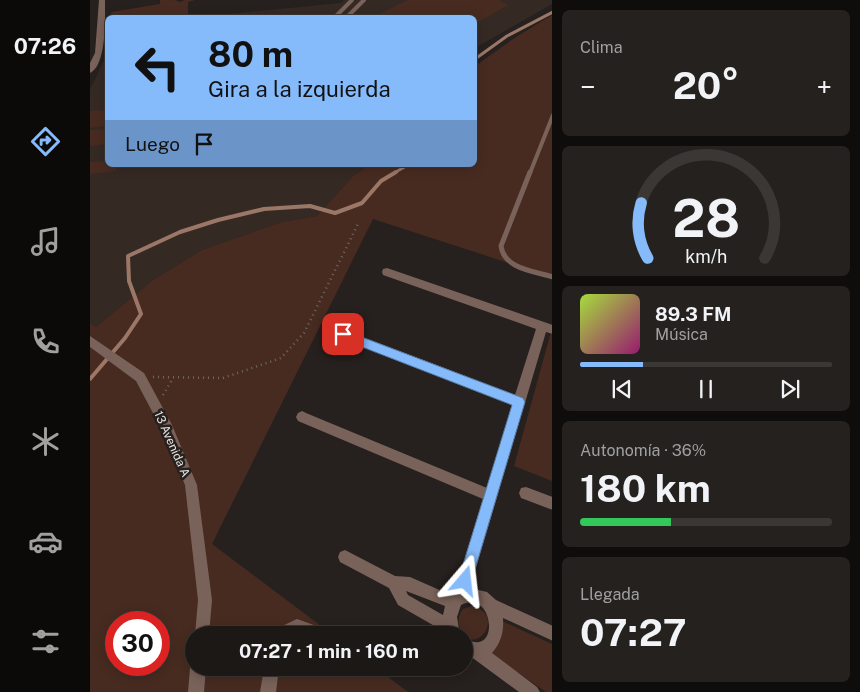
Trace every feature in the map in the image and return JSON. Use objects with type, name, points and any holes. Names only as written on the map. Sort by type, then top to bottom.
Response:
[{"type":"street","points":[[90,71],[99,53],[102,0]]},
{"type":"street","points":[[387,272],[547,328],[518,402],[491,496],[457,600],[449,618],[451,626]]},
{"type":"street","points":[[343,334],[518,402]]},
{"type":"street","name":"13 Avenida A","points":[[90,340],[140,377],[168,429],[191,485],[205,600],[203,626]]},
{"type":"street","points":[[302,418],[491,496]]},
{"type":"street","points":[[526,493],[552,504]]},
{"type":"street","points":[[345,557],[394,583],[410,584],[457,600],[475,596],[552,634]]},
{"type":"street","points":[[394,583],[404,600],[444,626]]},
{"type":"street","points":[[473,648],[483,649],[490,645],[497,631],[495,613],[490,605]]},
{"type":"street","points":[[473,651],[532,692]]},
{"type":"street","points":[[196,692],[197,676]]},
{"type":"street","points":[[268,692],[271,676]]},
{"type":"lane","points":[[337,15],[352,0]]},
{"type":"lane","points":[[349,15],[364,0]]},
{"type":"lane","points":[[552,114],[501,246],[502,254],[509,263],[552,278]]},
{"type":"path","points":[[140,377],[223,378],[281,358],[304,333],[358,224]]},
{"type":"shaded area","points":[[160,0],[181,2],[184,0],[195,0],[188,2],[188,15],[111,15],[111,12],[160,4]]},
{"type":"shaded area","points":[[344,0],[552,0],[552,4],[477,47],[477,15],[219,15],[341,3]]},
{"type":"shaded area","points":[[408,0],[499,0],[508,5],[477,23],[477,15],[377,15]]},
{"type":"shaded area","points":[[552,15],[552,277],[373,219],[212,544],[321,626],[185,626],[185,676],[387,676],[408,692],[90,692],[90,323],[96,327],[153,280],[202,250],[282,222],[317,216],[353,176],[366,167],[477,167],[477,65]]},
{"type":"shaded area","points":[[105,58],[105,167],[366,167],[353,176],[317,216],[282,222],[202,250],[153,280],[96,327],[90,323],[90,90]]},
{"type":"shaded area","points":[[105,110],[105,126],[90,128],[90,111]]},
{"type":"shaded area","points":[[105,129],[105,144],[90,146],[90,130]]},
{"type":"shaded area","points":[[105,161],[105,167],[116,167],[116,171],[90,174],[90,162]]},
{"type":"shaded area","points":[[552,328],[552,481],[514,466]]},
{"type":"shaded area","points":[[472,606],[482,611],[487,617],[488,625],[485,632],[479,638],[473,640],[473,626],[459,626],[459,620],[463,609]]},
{"type":"shaded area","points":[[502,621],[552,644],[552,692],[546,692],[491,654],[501,639]]},
{"type":"waterway","points":[[477,58],[507,36],[552,13]]},
{"type":"waterway","points":[[394,173],[404,167]]},
{"type":"waterway","points":[[90,379],[125,338],[141,314],[129,281],[128,256],[180,232],[218,220],[264,209],[310,206],[335,213],[362,203],[381,181],[396,172]]},
{"type":"route","points":[[343,334],[518,402],[465,581]]}]
